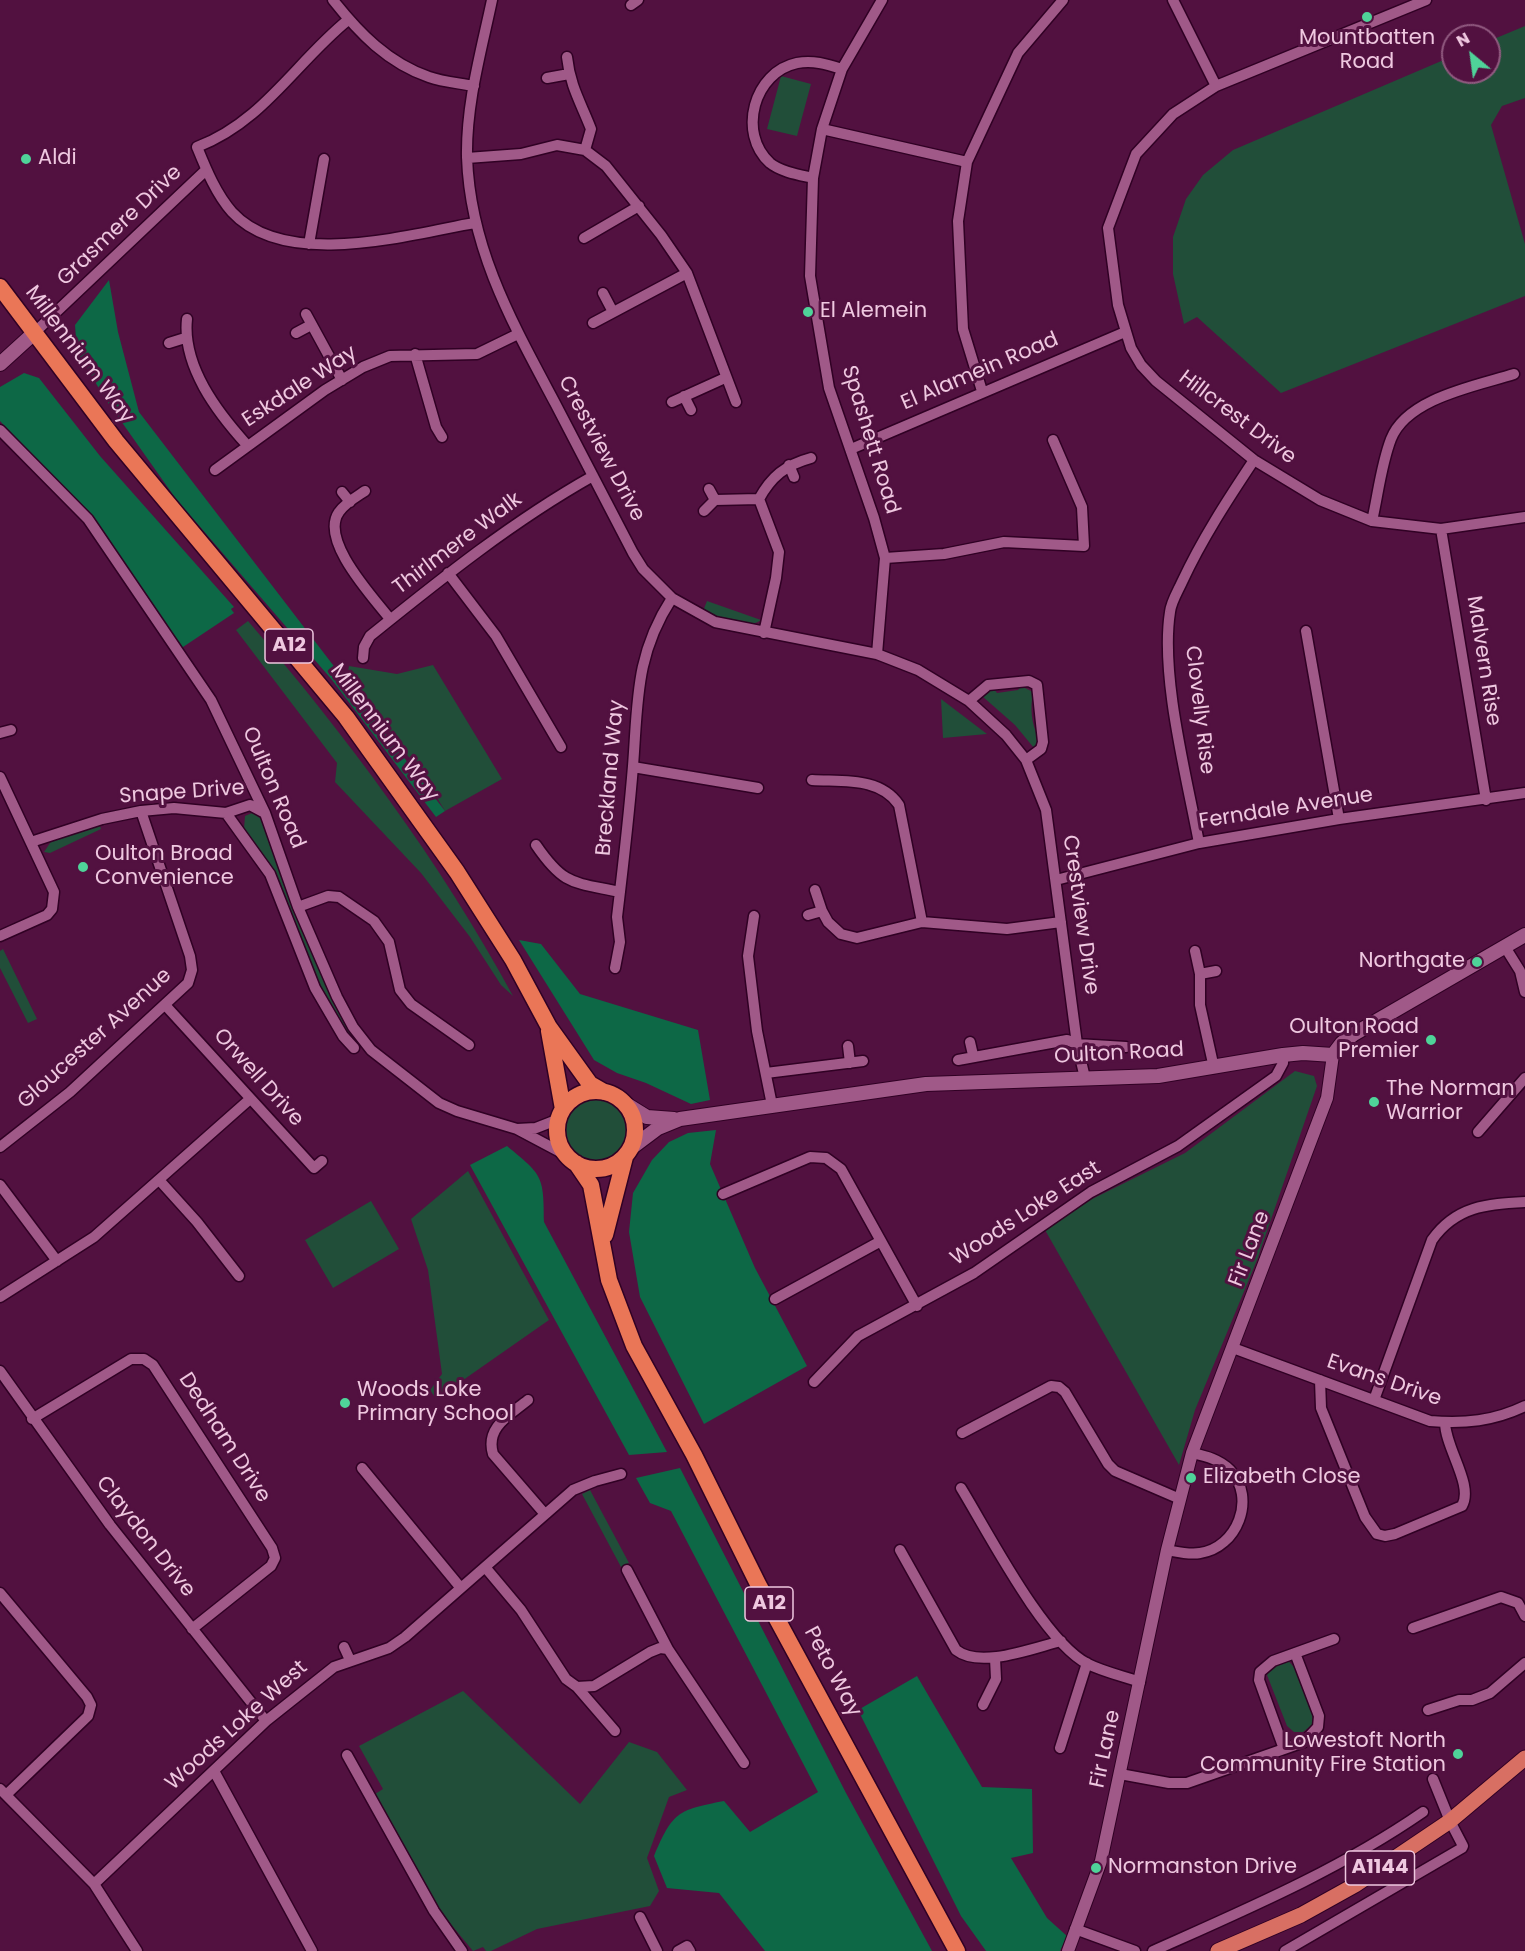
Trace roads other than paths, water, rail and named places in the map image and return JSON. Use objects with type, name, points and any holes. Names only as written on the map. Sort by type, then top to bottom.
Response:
[{"type":"highway","name":"Millennium Way","points":[[0,287],[33,334],[184,525],[304,664],[346,717],[457,872],[513,960],[549,1027],[590,1084],[604,1092]]},
{"type":"highway","name":"Millennium Way","points":[[549,1027],[561,1114]]},
{"type":"highway","points":[[586,1092],[604,1092],[626,1104],[635,1121],[634,1140],[628,1153],[607,1168],[586,1168],[571,1159],[558,1138],[561,1114],[577,1096],[586,1092]]},
{"type":"highway","name":"Peto Way","points":[[604,1248],[608,1218],[628,1153]]},
{"type":"highway","name":"Peto Way","points":[[571,1159],[591,1185],[615,1300],[634,1346],[694,1455],[758,1584],[957,1951]]},
{"type":"main road","points":[[0,364],[33,334]]},
{"type":"main road","points":[[1333,1055],[1342,1043],[1354,1035],[1525,935]]},
{"type":"main road","name":"Oulton Road","points":[[626,1104],[647,1117],[680,1119],[926,1084],[1158,1076],[1283,1055],[1304,1053],[1333,1055]]},
{"type":"main road","name":"Oulton Road","points":[[628,1153],[658,1128],[680,1119]]},
{"type":"main road","name":"A1144","points":[[1218,1951],[1333,1898],[1450,1821],[1525,1758]]},
{"type":"street","points":[[333,0],[348,20],[375,46],[410,70],[431,78],[474,86]]},
{"type":"street","name":"Crestview Drive","points":[[492,0],[468,117],[467,158],[474,223],[484,257],[518,334],[644,569],[672,598],[715,622],[877,654],[918,670],[969,702],[1006,735],[1026,760],[1046,810],[1077,1044],[1085,1078]]},
{"type":"street","name":"Spashett Road","points":[[877,654],[885,558],[851,449],[829,388],[810,276],[813,178],[822,129],[842,69],[882,0]]},
{"type":"street","points":[[982,391],[963,329],[958,221],[967,162],[1018,53],[1063,0]]},
{"type":"street","points":[[1173,0],[1215,86]]},
{"type":"street","name":"Hillcrest Drive","points":[[1423,1],[1215,86],[1173,114],[1136,154],[1108,228],[1118,305],[1125,332],[1141,365],[1156,381],[1254,460],[1320,500],[1372,521],[1441,529],[1525,517]]},
{"type":"street","points":[[348,20],[325,38],[283,87],[256,112],[221,138],[197,147],[206,170],[232,213],[253,227],[272,235],[309,244],[338,246],[380,241],[474,223]]},
{"type":"street","points":[[567,57],[576,99],[591,129],[585,150]]},
{"type":"street","points":[[813,178],[788,172],[770,163],[756,144],[752,120],[756,96],[773,76],[795,63],[813,61],[842,69]]},
{"type":"street","points":[[548,78],[569,74]]},
{"type":"street","points":[[822,129],[967,162]]},
{"type":"street","points":[[467,158],[521,154],[557,145],[585,150],[606,166],[687,273],[736,402]]},
{"type":"street","points":[[309,244],[324,159]]},
{"type":"street","name":"Grasmere Drive","points":[[33,334],[206,170]]},
{"type":"street","points":[[584,238],[639,207]]},
{"type":"street","points":[[593,323],[687,273]]},
{"type":"street","points":[[603,293],[613,312]]},
{"type":"street","points":[[306,314],[342,380]]},
{"type":"street","points":[[188,319],[185,338],[195,368],[209,396],[228,425],[247,445]]},
{"type":"street","points":[[296,333],[311,325]]},
{"type":"street","name":"El Alamein Road","points":[[851,449],[982,391],[1125,332]]},
{"type":"street","name":"Eskdale Way","points":[[214,470],[363,367],[390,356],[477,354],[518,334]]},
{"type":"street","points":[[169,343],[185,338]]},
{"type":"street","points":[[415,354],[439,417],[442,437]]},
{"type":"street","points":[[1372,521],[1391,438],[1406,417],[1425,404],[1514,374]]},
{"type":"street","points":[[672,402],[725,378]]},
{"type":"street","points":[[684,396],[691,410]]},
{"type":"street","name":"Oulton Road","points":[[0,430],[88,519],[211,700],[265,813],[298,907],[337,997],[353,1027],[371,1050],[440,1103],[457,1111],[517,1130],[571,1159]]},
{"type":"street","points":[[885,558],[944,555],[1004,542],[1084,546],[1082,507],[1053,440]]},
{"type":"street","points":[[764,633],[776,578],[778,552],[759,499],[769,481],[789,465],[810,458]]},
{"type":"street","name":"Clovelly Rise","points":[[1199,843],[1174,708],[1169,660],[1170,610],[1190,566],[1222,507],[1254,460]]},
{"type":"street","points":[[789,465],[794,477]]},
{"type":"street","name":"Thirlmere Walk","points":[[363,658],[364,647],[370,636],[448,573],[532,511],[593,476]]},
{"type":"street","points":[[709,489],[715,500]]},
{"type":"street","points":[[365,491],[338,513],[334,529],[340,551],[390,619]]},
{"type":"street","points":[[342,492],[350,502]]},
{"type":"street","points":[[704,511],[715,500],[759,499]]},
{"type":"street","name":"Malvern Rise","points":[[1441,529],[1486,800]]},
{"type":"street","points":[[448,573],[496,636],[561,747]]},
{"type":"street","name":"Breckland Way","points":[[615,968],[620,942],[617,917],[633,766],[636,705],[646,645],[672,598]]},
{"type":"street","points":[[1306,631],[1338,819]]},
{"type":"street","points":[[969,702],[988,685],[1029,681],[1037,685],[1043,742],[1041,749],[1026,760]]},
{"type":"street","points":[[633,766],[758,788]]},
{"type":"street","points":[[0,777],[54,892],[52,909],[47,915],[0,936]]},
{"type":"street","points":[[812,780],[875,785],[890,792],[899,805],[922,922]]},
{"type":"street","name":"Ferndale Avenue","points":[[1056,880],[1199,843],[1338,819],[1525,793]]},
{"type":"street","name":"Snape Drive","points":[[31,842],[91,822],[141,811],[174,808],[226,813],[250,805],[265,813]]},
{"type":"street","name":"Gloucester Avenue","points":[[0,1147],[56,1103],[166,1006],[188,983],[192,970],[190,956],[141,811]]},
{"type":"street","points":[[226,813],[270,874],[315,988],[343,1036],[354,1048]]},
{"type":"street","points":[[536,845],[554,871],[571,882],[620,892]]},
{"type":"street","points":[[815,890],[822,911],[840,934],[857,938],[922,922],[1007,929],[1061,922]]},
{"type":"street","points":[[298,907],[328,896],[343,898],[374,921],[389,942],[400,990],[411,1004],[469,1045]]},
{"type":"street","points":[[808,915],[822,911]]},
{"type":"street","points":[[754,916],[748,956],[772,1105]]},
{"type":"street","points":[[1505,947],[1520,971],[1525,992]]},
{"type":"street","points":[[1195,951],[1200,974],[1200,1005],[1214,1068]]},
{"type":"street","points":[[1200,974],[1216,971]]},
{"type":"street","name":"Orwell Drive","points":[[166,1006],[314,1168],[322,1161]]},
{"type":"street","points":[[958,1060],[973,1055],[1024,1049],[1067,1040],[1077,1044],[1126,1047]]},
{"type":"street","points":[[969,1041],[973,1055]]},
{"type":"street","points":[[848,1046],[850,1063]]},
{"type":"street","name":"Woods Loke East","points":[[813,1382],[858,1336],[974,1273],[1090,1192],[1178,1146],[1276,1076],[1283,1063],[1283,1055]]},
{"type":"street","name":"Fir Lane","points":[[1068,1951],[1101,1861],[1167,1550],[1192,1453],[1327,1098],[1333,1055]]},
{"type":"street","points":[[766,1073],[863,1061]]},
{"type":"street","points":[[1478,1132],[1525,1078]]},
{"type":"street","points":[[0,1297],[94,1237],[250,1099]]},
{"type":"street","name":"Oulton Road","points":[[517,1130],[536,1128],[561,1114]]},
{"type":"street","points":[[723,1194],[810,1157],[826,1158],[841,1168],[917,1306]]},
{"type":"street","points":[[160,1181],[197,1222],[239,1276]]},
{"type":"street","points":[[0,1185],[57,1261]]},
{"type":"street","points":[[1374,1400],[1432,1240],[1438,1232],[1445,1223],[1467,1210],[1488,1204],[1525,1202]]},
{"type":"street","points":[[775,1299],[881,1241]]},
{"type":"street","name":"Evans Drive","points":[[1233,1348],[1430,1421],[1485,1420],[1525,1406]]},
{"type":"street","name":"Dedham Drive","points":[[32,1419],[131,1359],[144,1359],[153,1365],[272,1548],[275,1557],[271,1566],[192,1629]]},
{"type":"street","name":"Claydon Drive","points":[[0,1371],[110,1526],[267,1721]]},
{"type":"street","points":[[1320,1380],[1321,1408],[1365,1517],[1377,1534],[1385,1536],[1395,1534],[1462,1506],[1466,1498],[1465,1489],[1446,1437],[1445,1422]]},
{"type":"street","points":[[962,1433],[1051,1386],[1059,1386],[1065,1392],[1108,1464],[1115,1471],[1180,1499]]},
{"type":"street","points":[[528,1400],[496,1426],[491,1435],[490,1445],[493,1454],[544,1513]]},
{"type":"street","points":[[1167,1550],[1190,1554],[1214,1549],[1227,1539],[1240,1519],[1242,1495],[1233,1473],[1217,1461],[1192,1453]]},
{"type":"street","points":[[362,1468],[460,1587]]},
{"type":"street","name":"Woods Loke West","points":[[94,1884],[267,1721],[334,1667],[389,1648],[405,1637],[573,1490],[595,1480],[621,1474]]},
{"type":"street","points":[[961,1488],[1039,1616],[1060,1641],[1087,1663],[1140,1683]]},
{"type":"street","points":[[900,1550],[956,1650],[968,1656],[996,1658],[1060,1641]]},
{"type":"street","points":[[485,1567],[521,1610],[566,1679],[577,1687],[615,1731]]},
{"type":"street","points":[[627,1570],[668,1649],[744,1763]]},
{"type":"street","points":[[0,1593],[87,1696],[91,1706],[88,1716],[3,1792],[94,1884],[137,1951]]},
{"type":"street","points":[[1413,1628],[1501,1597],[1518,1603],[1525,1616]]},
{"type":"street","points":[[1284,1749],[1259,1680],[1265,1665],[1334,1639]]},
{"type":"street","points":[[344,1647],[350,1660]]},
{"type":"street","points":[[577,1687],[594,1686],[650,1652],[660,1648],[668,1649]]},
{"type":"street","points":[[1120,1774],[1169,1783],[1187,1783],[1304,1742],[1318,1727],[1319,1716],[1295,1653]]},
{"type":"street","points":[[982,1705],[996,1679],[996,1658]]},
{"type":"street","points":[[1060,1748],[1087,1663]]},
{"type":"street","points":[[1428,1710],[1460,1700],[1472,1700],[1490,1693],[1525,1663]]},
{"type":"street","points":[[347,1755],[434,1911],[462,1951]]},
{"type":"street","points":[[214,1771],[312,1951]]},
{"type":"street","points":[[1285,1951],[1462,1848],[1433,1779]]},
{"type":"street","points":[[1153,1951],[1318,1876],[1385,1838],[1423,1812]]},
{"type":"street","points":[[1385,1838],[1398,1856]]},
{"type":"street","points":[[640,1917],[657,1951]]},
{"type":"street","points":[[1075,1929],[1135,1951]]},
{"type":"street","points":[[678,1951],[687,1946],[690,1951]]},
{"type":"place","name":"Mountbatten Road","points":[[1367,17]]},
{"type":"place","name":"Aldi","points":[[26,159]]},
{"type":"place","name":"El Alemein","points":[[808,312]]},
{"type":"place","name":"Oulton Broad Convenience","points":[[83,867]]},
{"type":"place","name":"Northgate","points":[[1477,962]]},
{"type":"place","name":"Oulton Road Premier","points":[[1431,1040]]},
{"type":"place","name":"The Norman Warrior","points":[[1374,1102]]},
{"type":"place","name":"Woods Loke Primary School","points":[[345,1403]]},
{"type":"place","name":"Elizabeth Close","points":[[1191,1478]]},
{"type":"place","name":"Lowestoft North Community Fire Station","points":[[1458,1754]]},
{"type":"place","name":"Normanston Drive","points":[[1096,1868]]}]
